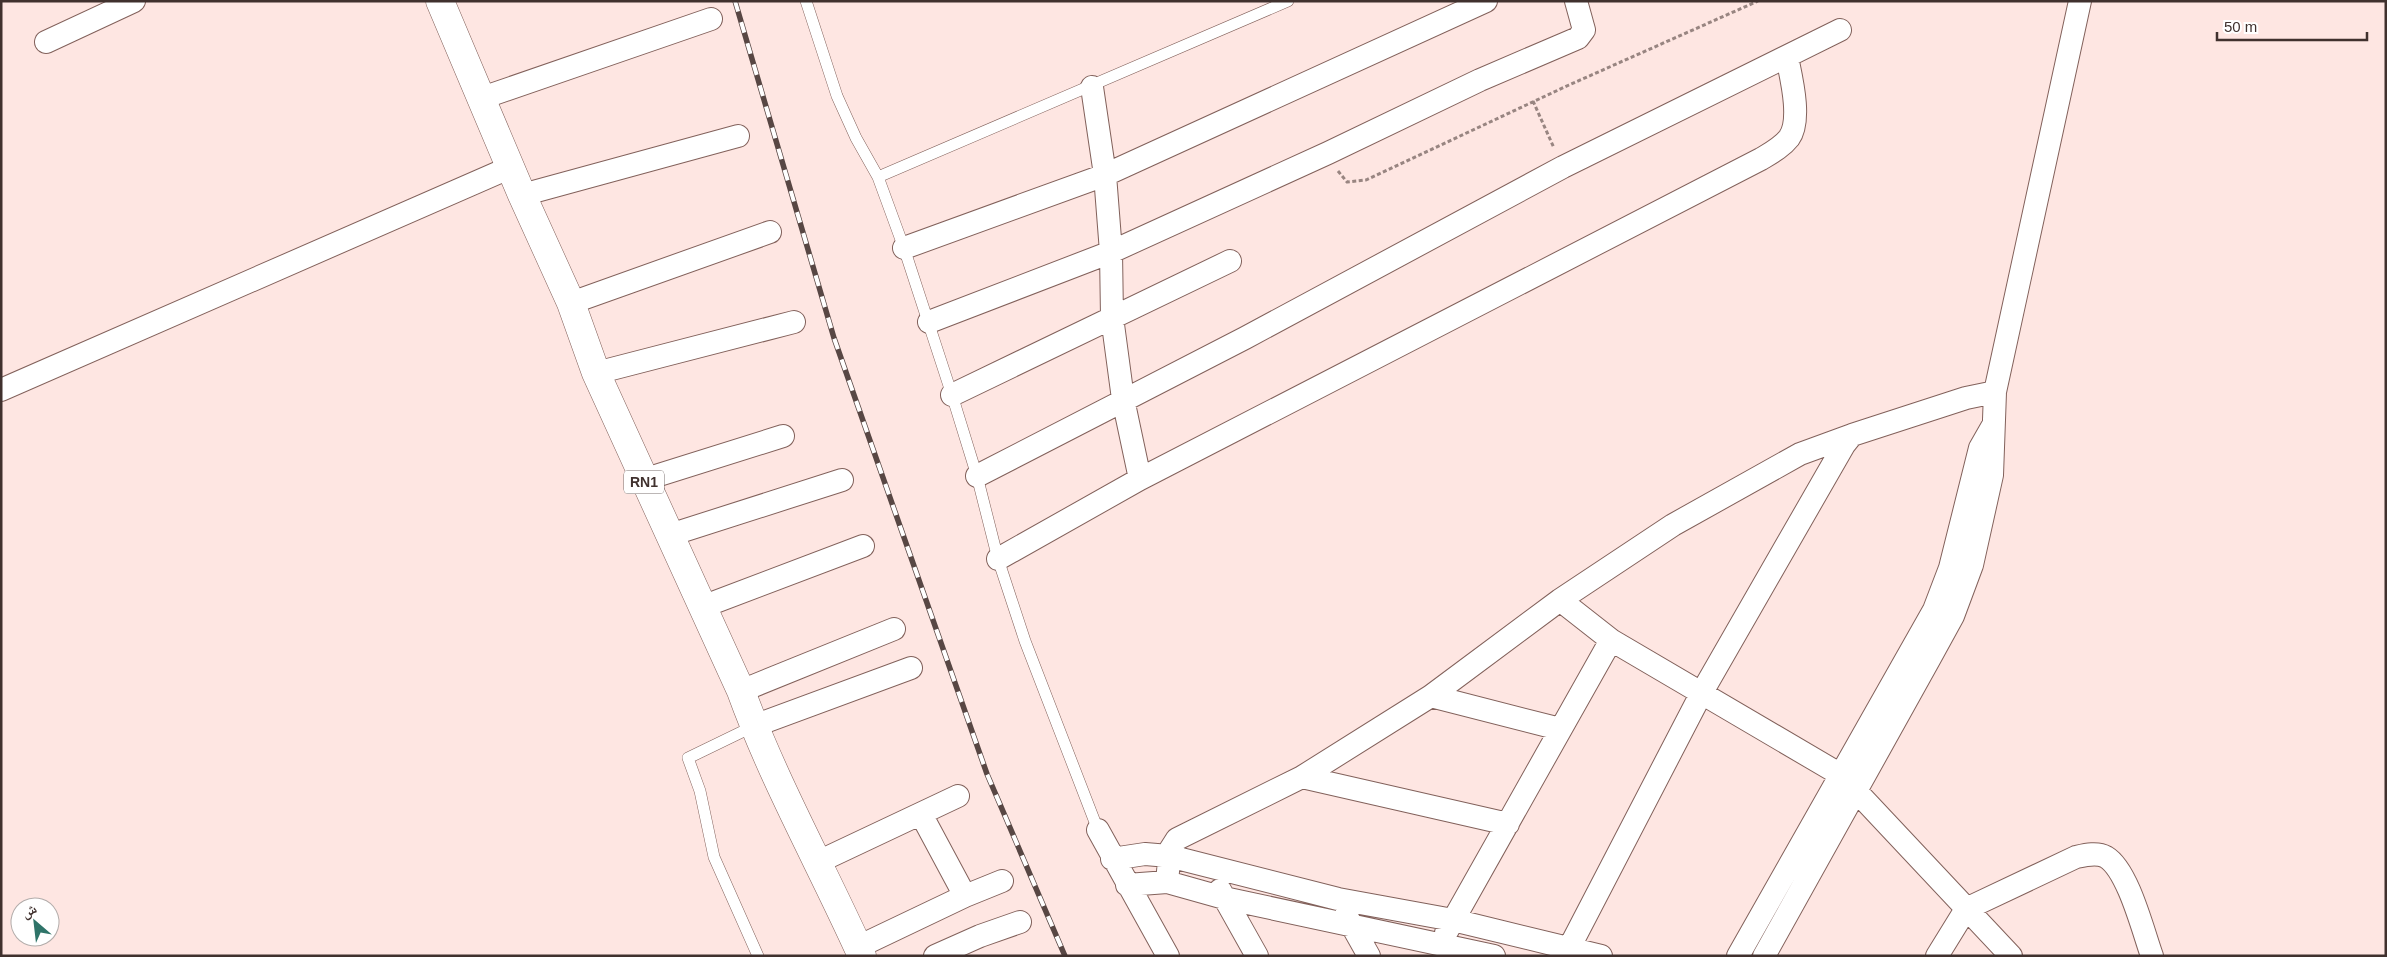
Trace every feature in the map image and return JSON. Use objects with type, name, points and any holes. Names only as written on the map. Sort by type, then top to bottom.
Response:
[{"type":"main road","name":"RN1","points":[[440,1],[522,194],[571,303],[596,373],[643,480],[741,691],[754,726],[816,862],[860,951]]},
{"type":"street","points":[[46,42],[134,1]]},
{"type":"street","points":[[904,248],[1105,175],[1486,1]]},
{"type":"street","points":[[1764,956],[1949,625],[1965,590],[1992,475],[1995,392],[2080,1]]},
{"type":"street","points":[[929,322],[1111,252],[1328,153],[1480,80],[1578,38],[1584,30],[1580,3]]},
{"type":"street","points":[[482,98],[711,19]]},
{"type":"street","points":[[977,476],[1122,399],[1245,338],[1563,167],[1840,30]]},
{"type":"street","points":[[998,559],[1140,479],[1752,164],[1778,148],[1791,136],[1794,124],[1795,101],[1787,56]]},
{"type":"street","points":[[1092,87],[1105,175],[1111,252],[1112,317],[1122,399],[1140,479]]},
{"type":"street","points":[[522,194],[738,136]]},
{"type":"street","points":[[1,390],[511,167]]},
{"type":"street","points":[[571,303],[770,232]]},
{"type":"street","points":[[952,395],[1230,261]]},
{"type":"street","points":[[596,373],[794,322]]},
{"type":"street","points":[[1167,882],[1169,856],[1177,839],[1302,776],[1431,696],[1560,600],[1682,520],[1800,454],[1966,398],[1995,392]]},
{"type":"street","points":[[1738,956],[1934,610],[1950,568],[1980,448],[1994,421]]},
{"type":"street","points":[[1566,952],[1701,694],[1821,481],[1852,435]]},
{"type":"street","points":[[643,480],[783,436]]},
{"type":"street","points":[[670,535],[842,480]]},
{"type":"street","points":[[702,607],[863,546]]},
{"type":"street","points":[[1560,600],[1611,640],[1841,775],[2011,956]]},
{"type":"street","points":[[741,691],[894,629]]},
{"type":"street","points":[[1441,943],[1611,640]]},
{"type":"street","points":[[754,726],[911,668]]},
{"type":"street","points":[[1431,696],[1560,729]]},
{"type":"street","points":[[1302,776],[1508,824]]},
{"type":"street","points":[[816,862],[958,796]]},
{"type":"street","points":[[921,814],[965,896]]},
{"type":"street","points":[[1098,830],[1112,859],[1168,956]]},
{"type":"street","points":[[1112,859],[1145,854],[1169,856],[1338,899],[1453,920],[1566,952],[1600,956]]},
{"type":"street","points":[[1937,956],[1966,909],[2076,857],[2094,854],[2105,856],[2116,865],[2123,878],[2152,956]]},
{"type":"street","points":[[1208,866],[1257,956]]},
{"type":"street","points":[[860,951],[965,896],[1002,881]]},
{"type":"street","points":[[1127,885],[1167,882],[1224,898],[1441,943],[1472,954],[1494,956]]},
{"type":"street","points":[[1338,899],[1369,956]]},
{"type":"street","points":[[935,956],[980,936],[1020,922]]},
{"type":"lane","points":[[806,1],[837,96],[856,138],[878,177],[904,248],[977,476],[998,559],[1031,658],[1098,830]]},
{"type":"lane","points":[[878,177],[1092,87],[1288,1]]},
{"type":"lane","points":[[754,726],[688,758],[700,790],[714,858],[758,956]]},
{"type":"path","points":[[1328,153],[1342,178],[1347,182],[1366,180],[1533,101],[1758,1]]},
{"type":"path","points":[[1533,101],[1563,167]]},
{"type":"railway","points":[[735,1],[834,338],[987,774],[1065,956]]}]
